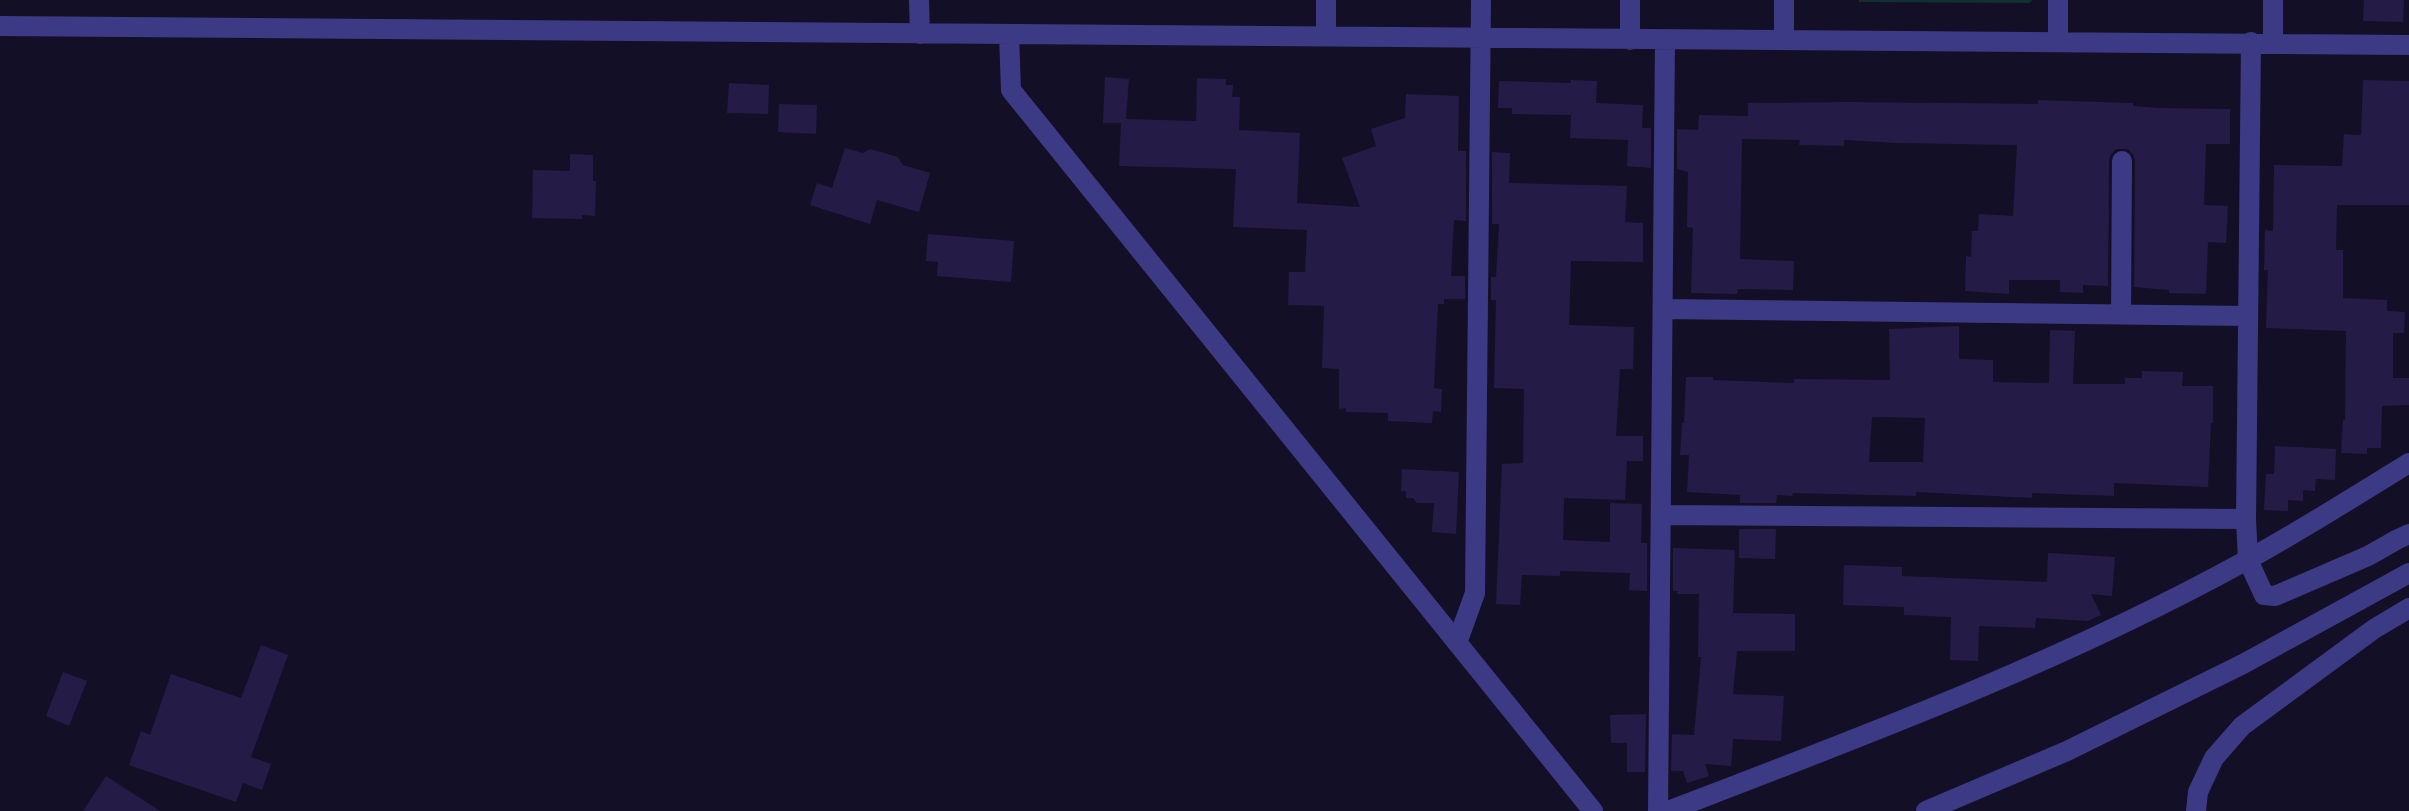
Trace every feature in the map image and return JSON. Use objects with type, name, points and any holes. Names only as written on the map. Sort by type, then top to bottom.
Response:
[{"type":"street","points":[[919,0],[920,34]]},
{"type":"street","points":[[1326,0],[1326,36]]},
{"type":"street","points":[[1457,643],[1475,593],[1481,0]]},
{"type":"street","points":[[1630,0],[1630,40]]},
{"type":"street","points":[[1784,0],[1784,40]]},
{"type":"street","points":[[2058,0],[2058,41]]},
{"type":"street","points":[[2273,0],[2273,42]]},
{"type":"street","points":[[0,26],[2409,45]]},
{"type":"street","points":[[1009,34],[1011,90],[1593,811]]},
{"type":"street","points":[[1658,811],[1665,40]]},
{"type":"street","points":[[2251,42],[2247,316],[2248,560],[2264,595],[2275,596],[2368,556],[2409,534]]},
{"type":"street","points":[[2121,314],[2122,161]]},
{"type":"street","points":[[1663,309],[2247,316]]},
{"type":"street","points":[[1668,811],[1886,728],[2093,638],[2248,560],[2409,463]]},
{"type":"street","points":[[1662,515],[2246,519]]},
{"type":"street","points":[[1926,811],[2108,731],[2243,664],[2409,573]]},
{"type":"street","points":[[2196,811],[2198,792],[2214,758],[2242,726],[2374,629],[2409,608]]},
{"type":"green space","points":[[1859,0],[2033,0],[2029,3]]},
{"type":"building","points":[[2364,0],[2404,0],[2403,22],[2363,21]]},
{"type":"building","points":[[1105,77],[1129,79],[1126,119],[1196,121],[1197,78],[1226,79],[1226,85],[1233,85],[1232,97],[1240,97],[1239,130],[1300,133],[1297,203],[1360,207],[1342,158],[1376,146],[1371,129],[1405,118],[1406,94],[1459,96],[1458,151],[1466,151],[1466,221],[1454,220],[1451,276],[1465,276],[1465,299],[1444,299],[1444,304],[1438,304],[1434,388],[1442,389],[1441,412],[1433,411],[1432,423],[1388,421],[1388,413],[1346,412],[1346,408],[1339,409],[1339,369],[1322,368],[1324,306],[1288,305],[1289,272],[1305,272],[1307,230],[1233,227],[1236,169],[1119,166],[1121,123],[1103,123]]},
{"type":"building","points":[[1571,80],[1597,81],[1596,103],[1643,105],[1642,128],[1651,128],[1651,168],[1627,166],[1628,140],[1570,138],[1571,115],[1512,114],[1512,108],[1498,108],[1499,81],[1571,83]]},
{"type":"building","points":[[2363,80],[2409,81],[2409,205],[2337,205],[2336,250],[2343,250],[2343,298],[2387,300],[2387,311],[2405,312],[2404,333],[2393,333],[2393,378],[2409,378],[2409,405],[2382,406],[2381,448],[2367,448],[2367,454],[2341,453],[2345,420],[2346,331],[2266,328],[2268,270],[2264,270],[2265,230],[2273,231],[2274,165],[2342,166],[2344,134],[2361,135]]},
{"type":"building","points":[[729,83],[769,85],[768,114],[727,113]]},
{"type":"building","points":[[2038,100],[2230,109],[2230,144],[2206,144],[2204,205],[2228,206],[2226,243],[2208,242],[2206,294],[2169,293],[2169,290],[2134,287],[2135,161],[2128,149],[2116,149],[2109,160],[2108,286],[2083,285],[2083,293],[2060,292],[2060,280],[2009,280],[2009,294],[1965,291],[1966,256],[1971,257],[1972,231],[1978,231],[1979,214],[2013,216],[2017,145],[1844,140],[1844,146],[1799,145],[1800,140],[1742,139],[1740,259],[1794,261],[1793,290],[1738,289],[1737,294],[1691,293],[1693,228],[1687,227],[1688,172],[1677,169],[1677,129],[1698,130],[1699,115],[1748,116],[1748,103],[2038,104]]},
{"type":"building","points":[[779,104],[817,105],[816,134],[778,132]]},
{"type":"building","points":[[845,148],[863,153],[870,149],[898,157],[903,165],[930,173],[919,212],[877,200],[870,224],[810,205],[817,183],[832,188]]},
{"type":"building","points":[[1492,152],[1510,153],[1509,183],[1627,186],[1625,222],[1643,223],[1643,262],[1571,261],[1569,325],[1634,327],[1633,369],[1620,369],[1616,436],[1643,436],[1643,461],[1627,461],[1625,500],[1564,498],[1563,540],[1610,542],[1610,503],[1642,504],[1641,543],[1647,543],[1647,591],[1629,590],[1630,573],[1560,571],[1560,576],[1522,575],[1520,605],[1496,604],[1502,464],[1523,463],[1524,389],[1494,388],[1496,300],[1491,300],[1491,277],[1496,277],[1499,224],[1492,224]]},
{"type":"building","points":[[570,154],[593,155],[595,216],[582,215],[582,219],[532,218],[533,170],[570,171]]},
{"type":"building","points":[[928,234],[1014,241],[1011,282],[937,276],[938,262],[926,261]]},
{"type":"building","points":[[1959,326],[1959,359],[1993,360],[1993,382],[2049,383],[2050,330],[2075,331],[2073,384],[2125,384],[2125,378],[2142,378],[2142,371],[2183,372],[2182,386],[2213,386],[2208,487],[2114,483],[2114,496],[2032,493],[2032,498],[1916,492],[1916,496],[1793,493],[1792,496],[1777,495],[1776,503],[1740,503],[1740,495],[1687,492],[1689,455],[1680,455],[1686,377],[1794,383],[1794,379],[1890,380],[1889,329]],"holes":[[[1872,417],[1925,418],[1923,462],[1869,462]]]},
{"type":"building","points":[[2275,446],[2336,449],[2335,480],[2316,479],[2315,491],[2303,490],[2303,501],[2288,500],[2288,511],[2264,510],[2266,474],[2274,474]]},
{"type":"building","points":[[1402,469],[1459,472],[1456,534],[1432,532],[1434,503],[1417,503],[1413,498],[1406,498],[1406,491],[1401,491]]},
{"type":"building","points":[[1739,529],[1776,529],[1775,559],[1739,558]]},
{"type":"building","points":[[1673,548],[1735,550],[1733,613],[1795,614],[1795,651],[1737,651],[1733,694],[1784,696],[1781,741],[1733,739],[1731,766],[1705,764],[1709,776],[1687,783],[1683,771],[1671,771],[1672,734],[1694,735],[1701,657],[1698,657],[1699,594],[1677,594],[1678,591],[1673,591]]},
{"type":"building","points":[[2048,553],[2115,557],[2112,596],[2091,594],[2101,615],[2088,621],[2036,618],[2035,628],[1979,626],[1978,661],[1950,660],[1951,617],[1904,615],[1904,607],[1843,605],[1844,565],[1902,567],[1902,576],[2047,582]]},
{"type":"building","points":[[261,645],[288,655],[251,757],[271,764],[262,790],[243,783],[236,802],[129,765],[141,731],[150,735],[171,674],[241,698]]},
{"type":"building","points":[[63,672],[87,681],[69,726],[46,716]]},
{"type":"building","points":[[1646,714],[1645,772],[1627,772],[1627,743],[1611,743],[1610,715]]},
{"type":"building","points":[[106,776],[160,811],[83,811]]}]
